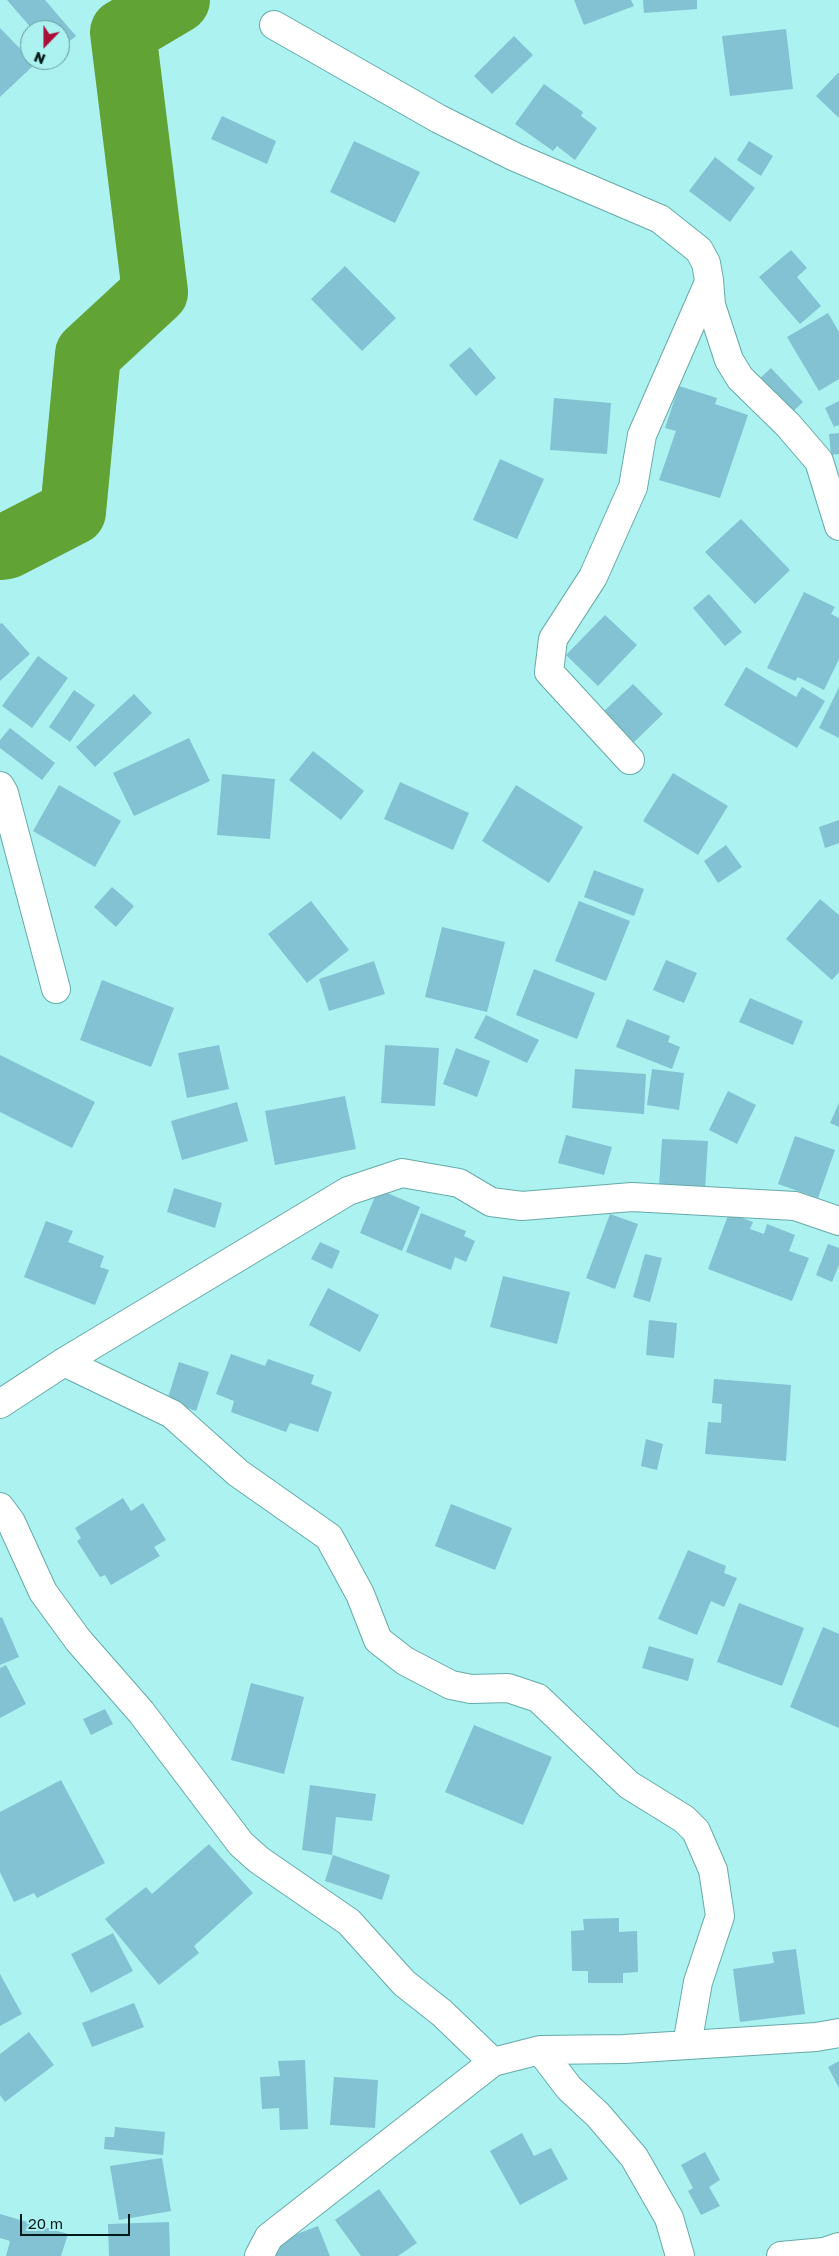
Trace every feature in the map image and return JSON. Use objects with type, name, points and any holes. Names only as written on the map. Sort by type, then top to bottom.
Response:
[{"type":"street","points":[[274,26],[439,119],[515,157],[660,220],[699,250],[706,263],[710,305],[729,360],[740,378],[788,425],[819,461],[839,526]]},
{"type":"street","points":[[630,760],[549,672],[553,639],[594,577],[632,487],[642,435],[709,280]]},
{"type":"street","points":[[0,786],[4,793],[56,989]]},
{"type":"street","points":[[0,1404],[64,1362],[348,1191],[402,1172],[459,1183],[491,1202],[522,1206],[632,1197],[796,1206],[839,1221]]},
{"type":"street","points":[[64,1362],[172,1414],[238,1473],[329,1537],[360,1594],[378,1640],[384,1645],[406,1661],[451,1686],[472,1689],[508,1688],[538,1698],[629,1785],[684,1819],[696,1831],[713,1870],[720,1916],[698,1982],[687,2045]]},
{"type":"street","points":[[0,1506],[11,1522],[43,1592],[78,1640],[141,1712],[242,1844],[259,1860],[349,1922],[404,1982],[442,2013],[493,2062]]},
{"type":"street","points":[[259,2256],[269,2237],[493,2062],[540,2050],[624,2050],[816,2037],[839,2033]]},
{"type":"street","points":[[540,2050],[569,2088],[598,2115],[634,2157],[669,2218],[680,2256]]},
{"type":"street","points":[[781,2256],[824,2252],[839,2247]]},
{"type":"building","points":[[7,0],[45,0],[62,20],[24,20]]},
{"type":"building","points":[[574,0],[631,0],[634,6],[584,25]]},
{"type":"building","points":[[643,0],[697,0],[697,9],[644,13]]},
{"type":"building","points":[[0,28],[20,49],[20,70],[29,70],[0,97]]},
{"type":"building","points":[[70,29],[76,36],[70,41]]},
{"type":"building","points":[[786,29],[793,89],[730,96],[722,36]]},
{"type":"building","points":[[514,36],[533,55],[492,94],[474,76]]},
{"type":"building","points":[[839,72],[839,118],[816,96]]},
{"type":"building","points":[[544,84],[583,112],[581,116],[597,128],[575,160],[557,146],[553,151],[515,124]]},
{"type":"building","points":[[222,116],[276,141],[267,164],[211,139]]},
{"type":"building","points":[[354,141],[420,172],[395,223],[330,192]]},
{"type":"building","points":[[749,141],[773,156],[761,176],[737,160]]},
{"type":"building","points":[[715,157],[755,188],[730,222],[689,191]]},
{"type":"building","points":[[791,250],[807,268],[797,277],[821,306],[800,324],[759,277]]},
{"type":"building","points":[[345,266],[396,318],[362,351],[311,299]]},
{"type":"building","points":[[828,313],[839,332],[839,379],[819,391],[787,337]]},
{"type":"building","points":[[470,347],[496,378],[476,396],[449,365]]},
{"type":"building","points":[[771,368],[803,402],[789,415],[757,381]]},
{"type":"building","points":[[679,386],[717,398],[715,404],[748,415],[720,498],[659,480],[676,431],[665,428]]},
{"type":"building","points":[[554,398],[611,403],[607,454],[550,450]]},
{"type":"building","points":[[839,401],[839,425],[834,427],[825,408]]},
{"type":"building","points":[[839,433],[839,454],[831,455],[829,434]]},
{"type":"building","points":[[500,459],[544,479],[517,539],[473,520]]},
{"type":"building","points":[[741,519],[790,570],[755,604],[705,552]]},
{"type":"building","points":[[804,592],[835,607],[831,614],[839,618],[839,659],[824,690],[798,677],[795,681],[767,668]]},
{"type":"building","points":[[709,594],[742,632],[725,646],[693,608]]},
{"type":"building","points":[[605,615],[637,645],[598,686],[566,655]]},
{"type":"building","points":[[2,623],[30,654],[0,681],[0,624]]},
{"type":"building","points":[[38,656],[68,678],[32,728],[2,706]]},
{"type":"building","points":[[746,667],[796,697],[802,687],[825,701],[797,748],[724,705]]},
{"type":"building","points":[[633,684],[663,714],[633,743],[603,712]]},
{"type":"building","points":[[839,687],[839,738],[819,728]]},
{"type":"building","points":[[74,690],[95,705],[70,742],[49,727]]},
{"type":"building","points":[[134,694],[152,713],[95,767],[76,747]]},
{"type":"building","points":[[10,728],[55,763],[42,780],[0,748],[0,740]]},
{"type":"building","points":[[189,738],[210,781],[134,816],[113,773]]},
{"type":"building","points":[[313,751],[364,791],[341,820],[289,780]]},
{"type":"building","points":[[673,773],[728,806],[698,855],[643,821]]},
{"type":"building","points":[[222,774],[275,779],[270,839],[217,835]]},
{"type":"building","points":[[400,782],[469,813],[453,850],[384,819]]},
{"type":"building","points":[[59,785],[121,821],[95,867],[33,831]]},
{"type":"building","points":[[516,785],[583,827],[549,883],[482,841]]},
{"type":"building","points":[[839,820],[839,843],[825,848],[819,827]]},
{"type":"building","points":[[726,845],[742,867],[718,883],[704,861]]},
{"type":"building","points":[[594,870],[644,889],[634,916],[584,897]]},
{"type":"building","points":[[112,887],[134,906],[116,927],[94,907]]},
{"type":"building","points":[[820,899],[839,915],[839,972],[832,980],[786,939]]},
{"type":"building","points":[[311,901],[349,950],[307,983],[268,934]]},
{"type":"building","points":[[579,901],[630,921],[606,981],[555,961]]},
{"type":"building","points":[[442,927],[505,942],[487,1012],[425,997]]},
{"type":"building","points":[[666,960],[697,973],[684,1003],[653,990]]},
{"type":"building","points":[[374,961],[385,994],[329,1011],[319,979]]},
{"type":"building","points":[[534,969],[595,993],[577,1039],[516,1015]]},
{"type":"building","points":[[102,980],[174,1008],[151,1067],[80,1040]]},
{"type":"building","points":[[750,998],[803,1021],[793,1045],[739,1022]]},
{"type":"building","points":[[486,1015],[539,1040],[527,1063],[474,1038]]},
{"type":"building","points":[[627,1019],[670,1036],[668,1042],[680,1047],[672,1069],[616,1047]]},
{"type":"building","points":[[219,1045],[229,1089],[187,1098],[178,1053]]},
{"type":"building","points":[[385,1045],[439,1048],[435,1106],[381,1103]]},
{"type":"building","points":[[456,1048],[490,1061],[477,1097],[443,1084]]},
{"type":"building","points":[[0,1055],[95,1102],[72,1148],[0,1112]]},
{"type":"building","points":[[575,1069],[646,1074],[644,1114],[572,1108]]},
{"type":"building","points":[[652,1069],[684,1073],[679,1110],[647,1105]]},
{"type":"building","points":[[728,1091],[756,1105],[737,1144],[709,1130]]},
{"type":"building","points":[[345,1096],[356,1149],[275,1165],[265,1111]]},
{"type":"building","points":[[237,1102],[248,1141],[182,1160],[171,1121]]},
{"type":"building","points":[[839,1103],[839,1127],[830,1123]]},
{"type":"building","points":[[566,1135],[612,1147],[604,1175],[558,1163]]},
{"type":"building","points":[[795,1136],[835,1150],[818,1198],[778,1184]]},
{"type":"building","points":[[662,1139],[708,1141],[705,1190],[659,1187]]},
{"type":"building","points":[[174,1188],[222,1203],[215,1228],[167,1212]]},
{"type":"building","points":[[378,1189],[420,1207],[402,1251],[360,1233]]},
{"type":"building","points":[[421,1213],[466,1231],[464,1236],[475,1241],[466,1262],[455,1257],[451,1270],[406,1252]]},
{"type":"building","points":[[729,1213],[753,1222],[750,1229],[764,1234],[767,1224],[795,1235],[789,1251],[809,1258],[792,1301],[708,1269]]},
{"type":"building","points":[[610,1214],[638,1224],[615,1289],[586,1278]]},
{"type":"building","points":[[46,1221],[73,1231],[68,1242],[104,1256],[100,1267],[109,1270],[95,1305],[24,1277]]},
{"type":"building","points":[[320,1242],[340,1251],[332,1269],[311,1259]]},
{"type":"building","points":[[828,1244],[839,1248],[839,1265],[832,1282],[816,1275]]},
{"type":"building","points":[[645,1254],[662,1258],[650,1302],[633,1297]]},
{"type":"building","points":[[503,1276],[570,1292],[557,1344],[490,1327]]},
{"type":"building","points":[[328,1288],[379,1315],[360,1352],[309,1325]]},
{"type":"building","points":[[649,1320],[677,1323],[674,1358],[646,1355]]},
{"type":"building","points":[[231,1354],[265,1366],[268,1359],[314,1375],[311,1384],[332,1392],[318,1432],[290,1423],[286,1432],[231,1412],[234,1401],[216,1394]]},
{"type":"building","points":[[179,1362],[209,1372],[196,1411],[167,1401]]},
{"type":"building","points":[[714,1379],[791,1385],[786,1461],[705,1454],[708,1422],[721,1423],[722,1404],[712,1403]]},
{"type":"building","points":[[646,1439],[663,1444],[657,1470],[641,1466]]},
{"type":"building","points":[[123,1498],[131,1511],[143,1503],[166,1540],[154,1547],[160,1556],[111,1585],[105,1575],[100,1577],[77,1541],[81,1538],[75,1528]]},
{"type":"building","points":[[451,1504],[512,1528],[495,1570],[435,1546]]},
{"type":"building","points":[[688,1550],[726,1566],[724,1573],[737,1578],[724,1607],[711,1601],[697,1635],[658,1619]]},
{"type":"building","points":[[739,1603],[804,1628],[782,1686],[717,1662]]},
{"type":"building","points":[[2,1617],[19,1657],[0,1665],[0,1618]]},
{"type":"building","points":[[823,1627],[839,1634],[839,1728],[790,1707]]},
{"type":"building","points":[[649,1646],[694,1659],[688,1681],[642,1668]]},
{"type":"building","points":[[6,1665],[26,1704],[0,1718],[0,1668]]},
{"type":"building","points":[[251,1683],[304,1697],[284,1774],[231,1760]]},
{"type":"building","points":[[105,1709],[113,1724],[91,1735],[83,1719]]},
{"type":"building","points":[[474,1725],[552,1757],[523,1825],[445,1792]]},
{"type":"building","points":[[61,1780],[105,1863],[37,1898],[34,1893],[14,1902],[0,1872],[0,1812]]},
{"type":"building","points":[[310,1785],[376,1794],[372,1821],[336,1817],[332,1855],[302,1850]]},
{"type":"building","points":[[209,1844],[253,1893],[194,1946],[199,1953],[159,1985],[105,1919],[146,1887],[152,1894]]},
{"type":"building","points":[[333,1855],[390,1875],[382,1900],[325,1881]]},
{"type":"building","points":[[619,1918],[619,1932],[637,1931],[638,1972],[623,1973],[623,1983],[588,1983],[588,1971],[572,1971],[571,1931],[584,1930],[583,1919]]},
{"type":"building","points":[[113,1933],[133,1971],[91,1993],[71,1954]]},
{"type":"building","points":[[796,1949],[805,2014],[740,2022],[733,1969],[774,1963],[772,1952]]},
{"type":"building","points":[[0,1974],[22,2014],[0,2026]]},
{"type":"building","points":[[134,2003],[144,2027],[92,2047],[82,2023]]},
{"type":"building","points":[[29,2032],[54,2065],[5,2102],[0,2095],[0,2054]]},
{"type":"building","points":[[305,2060],[308,2129],[280,2130],[279,2108],[262,2109],[260,2077],[280,2076],[278,2061]]},
{"type":"building","points":[[839,2061],[839,2088],[828,2067]]},
{"type":"building","points":[[334,2077],[378,2080],[375,2128],[330,2125]]},
{"type":"building","points":[[115,2127],[165,2132],[163,2155],[104,2149],[105,2137],[114,2137]]},
{"type":"building","points":[[522,2133],[534,2156],[551,2148],[568,2179],[520,2205],[490,2151]]},
{"type":"building","points":[[705,2152],[720,2180],[709,2187],[720,2206],[701,2215],[688,2191],[693,2188],[681,2165]]},
{"type":"building","points":[[162,2158],[171,2211],[119,2220],[110,2166]]},
{"type":"building","points":[[379,2189],[417,2243],[398,2256],[361,2256],[335,2220]]},
{"type":"building","points":[[0,2214],[68,2234],[61,2256],[6,2256],[10,2241],[0,2238]]},
{"type":"building","points":[[169,2222],[170,2256],[109,2256],[108,2224]]},
{"type":"building","points":[[318,2226],[330,2256],[273,2256],[268,2245]]},
{"type":"waterway","points":[[0,547],[7,546],[73,512],[88,354],[155,292],[123,32],[177,0]]}]
